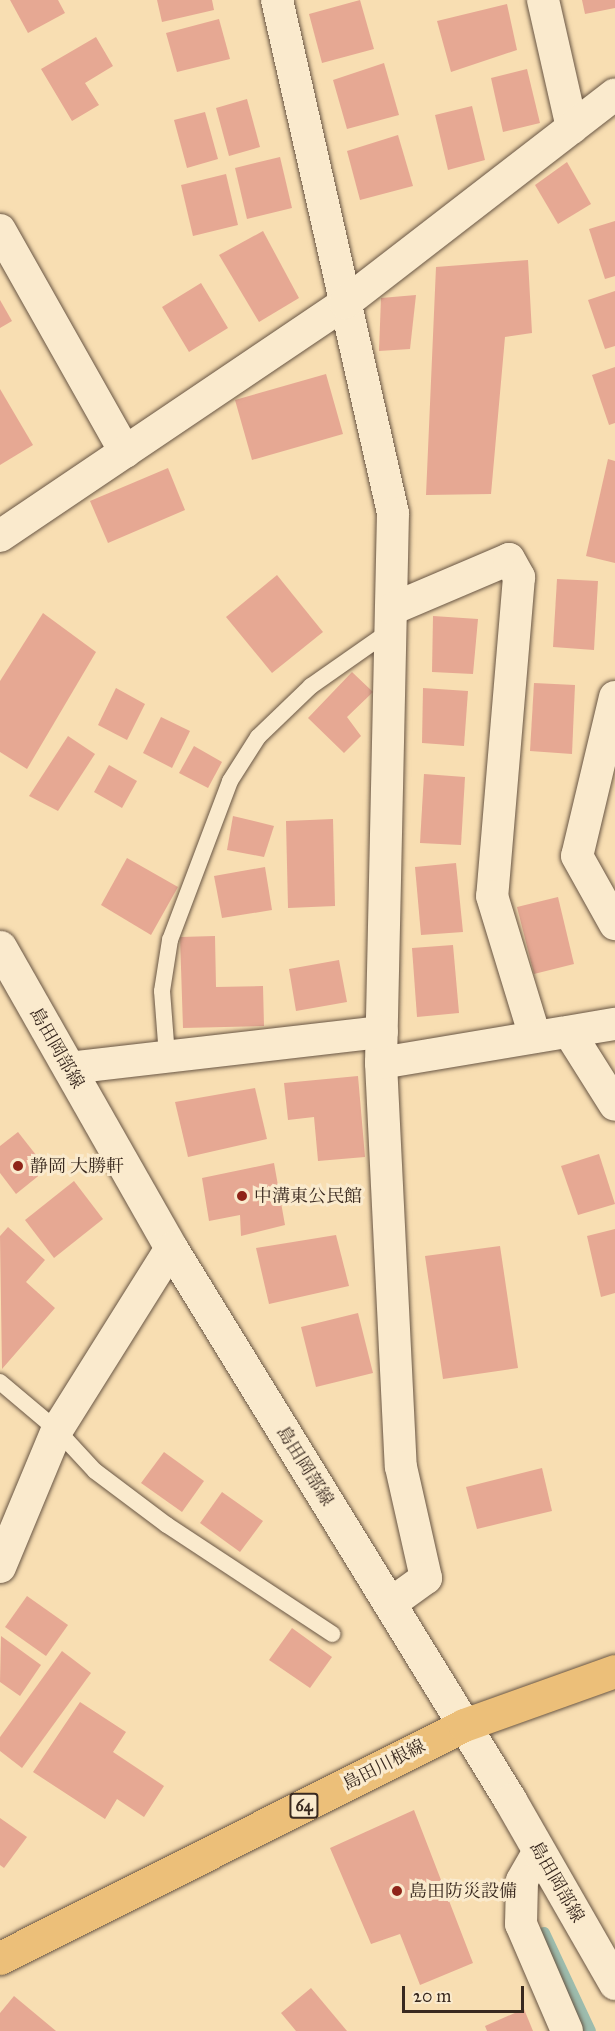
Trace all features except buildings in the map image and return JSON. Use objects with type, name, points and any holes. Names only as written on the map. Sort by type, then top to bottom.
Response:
[{"type":"main road","name":"島田岡部線","points":[[0,947],[171,1248],[464,1725],[615,1983]]},
{"type":"main road","name":"島田川根線","points":[[0,1958],[464,1725],[615,1671]]},
{"type":"street","points":[[277,0],[393,513],[381,1063],[401,1467],[426,1578],[390,1604]]},
{"type":"street","points":[[543,0],[572,128]]},
{"type":"street","points":[[0,536],[345,303],[615,94]]},
{"type":"street","points":[[0,230],[125,452]]},
{"type":"street","points":[[392,619],[509,559],[519,577],[492,896],[535,1037]]},
{"type":"street","points":[[615,697],[578,856],[615,924]]},
{"type":"street","points":[[381,1063],[615,1024]]},
{"type":"street","points":[[69,1068],[382,1032]]},
{"type":"street","points":[[569,1032],[615,1105]]},
{"type":"street","points":[[0,1567],[57,1430],[171,1248]]},
{"type":"street","points":[[539,1851],[522,1881],[521,1924],[567,2031]]},
{"type":"lane","points":[[167,1056],[162,992],[170,940],[230,781],[258,737],[310,686],[392,619]]},
{"type":"lane","points":[[0,1383],[57,1430],[95,1471],[167,1525],[332,1634]]},
{"type":"waterway","points":[[544,1933],[590,2031]]},
{"type":"place","name":"静岡 大勝軒","points":[[18,1166]]},
{"type":"place","name":"中溝東公民館","points":[[242,1196]]},
{"type":"place","name":"島田防災設備","points":[[397,1891]]}]
